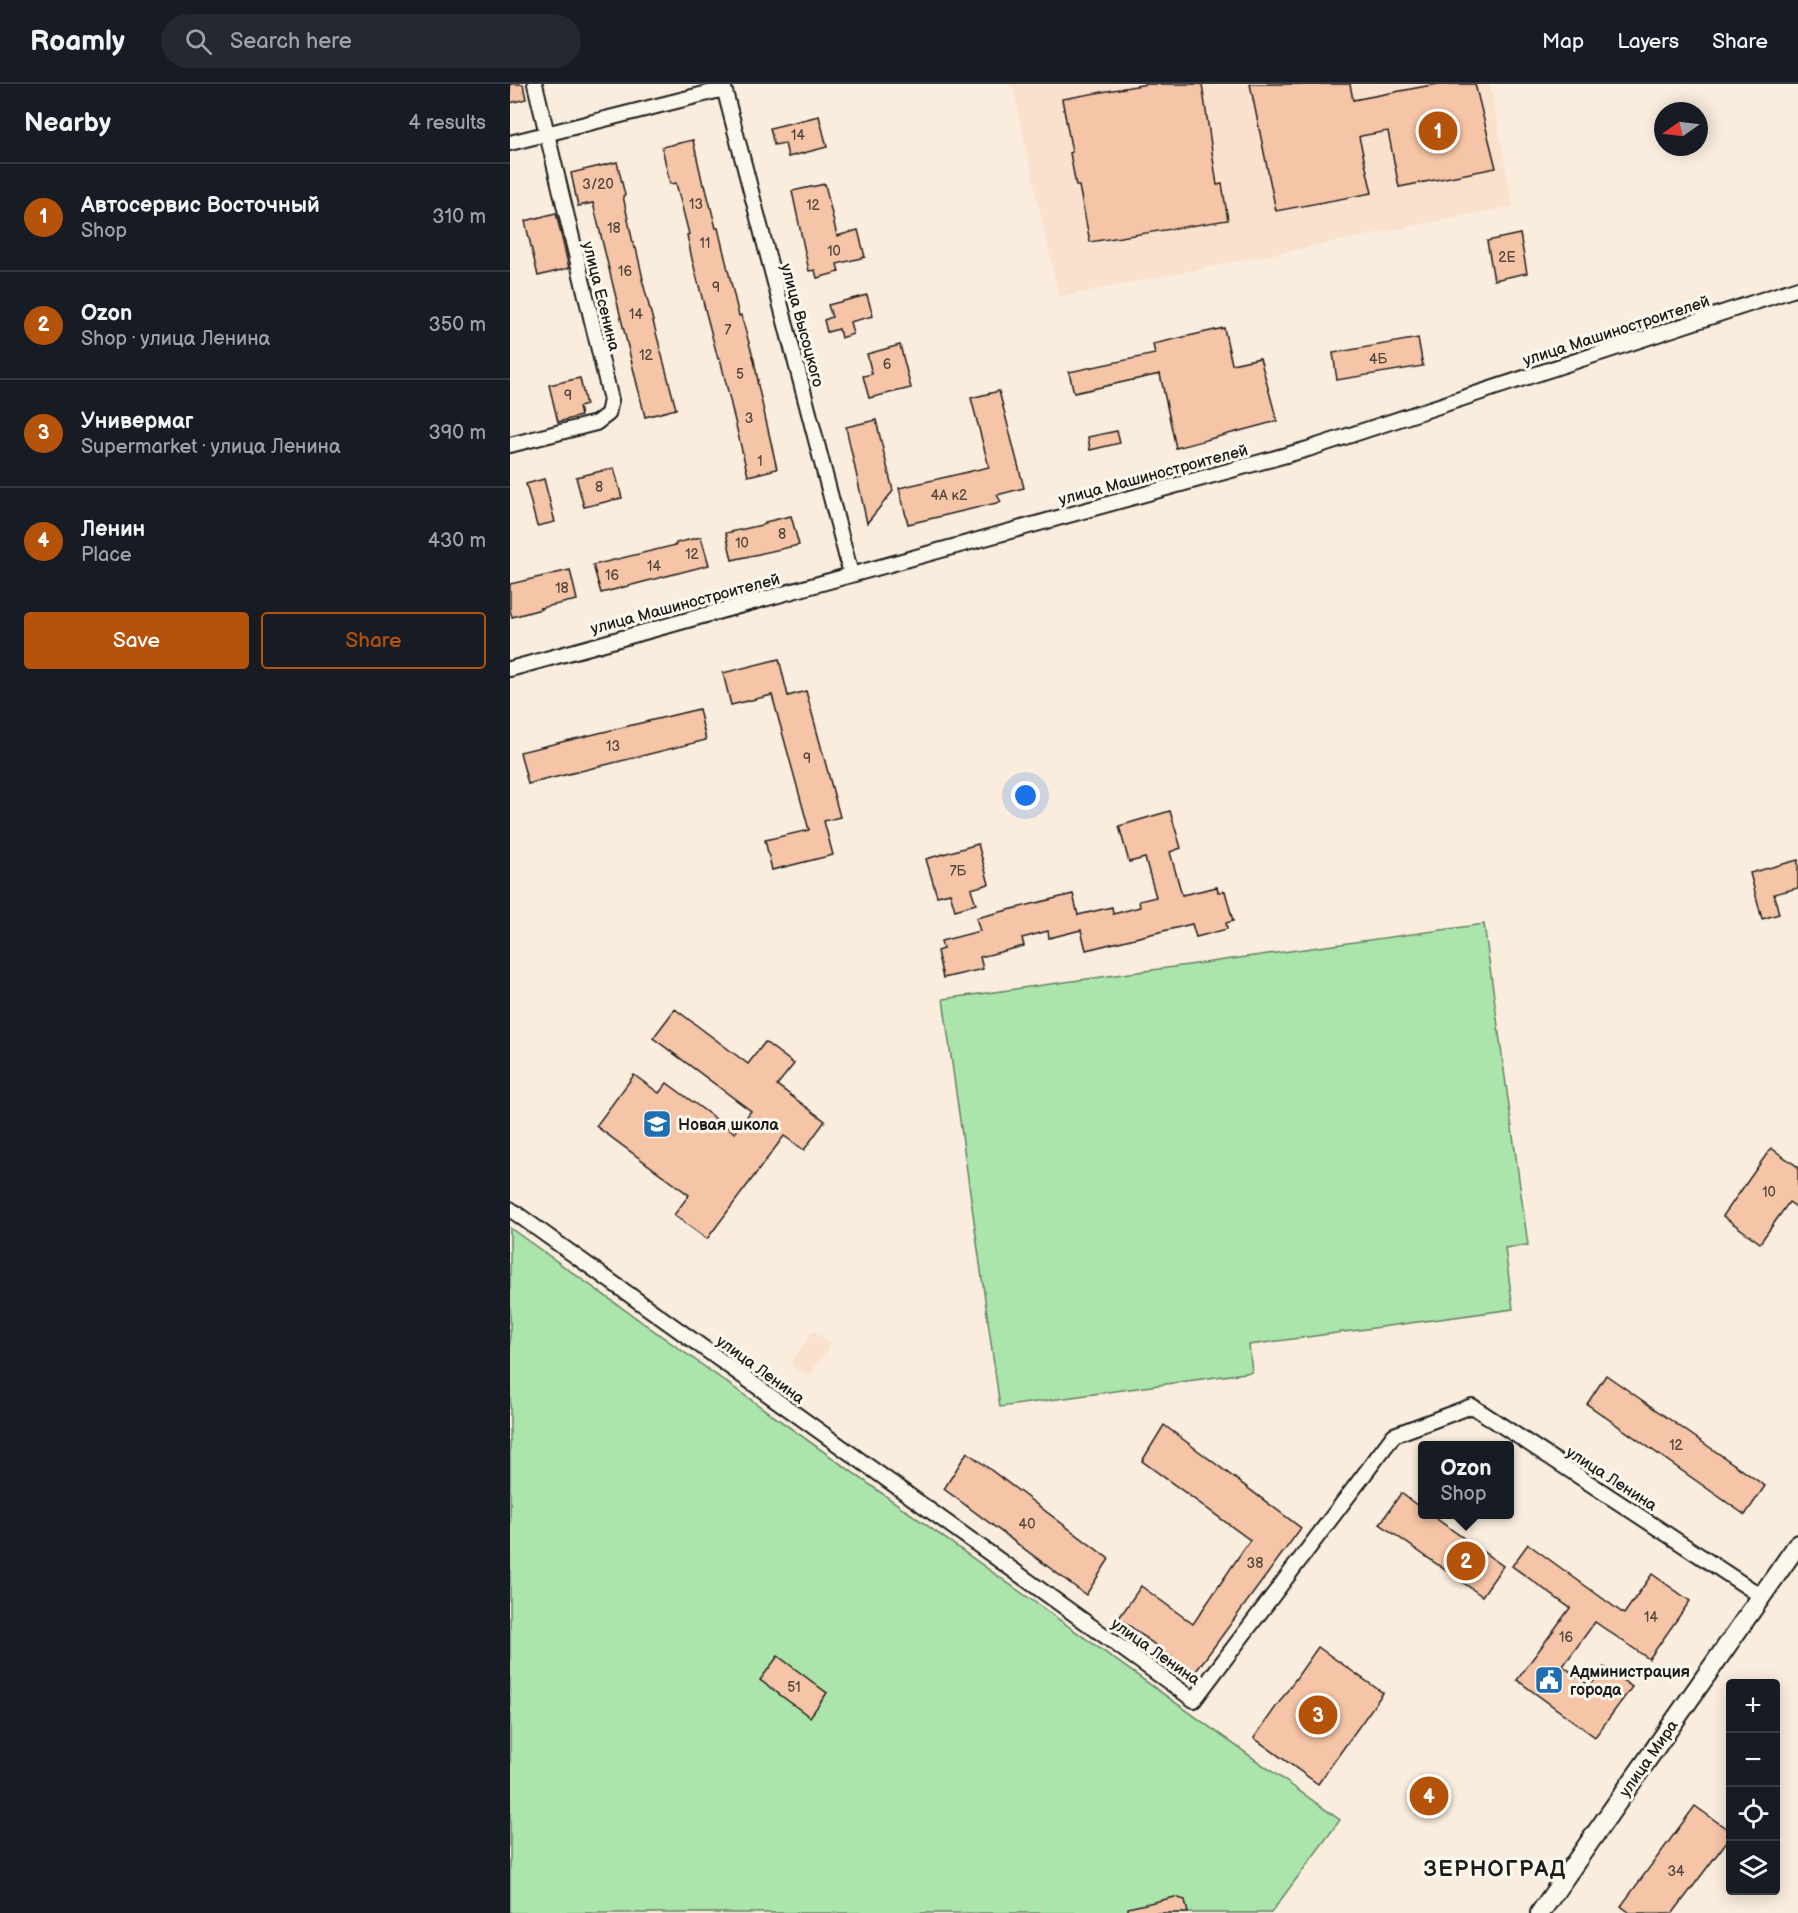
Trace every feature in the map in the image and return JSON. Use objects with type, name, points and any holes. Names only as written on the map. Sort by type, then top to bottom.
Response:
[{"type":"street","name":"улица Есенина","points":[[510,445],[596,423],[608,414],[611,400],[535,84]]},
{"type":"street","points":[[510,143],[724,87]]},
{"type":"street","name":"улица Высоцкого","points":[[724,87],[851,574]]},
{"type":"street","name":"улица Машиностроителей","points":[[510,669],[1308,449],[1798,288]]},
{"type":"street","name":"улица Ленина","points":[[510,1209],[1194,1700],[1394,1435],[1472,1406],[1761,1596]]},
{"type":"street","name":"улица Мира","points":[[1540,1913],[1798,1544]]},
{"type":"shaded area","points":[[1012,84],[1490,84],[1513,206],[1059,297]]},
{"type":"shaded area","points":[[813,1331],[831,1344],[808,1377],[790,1364]]},
{"type":"green space","points":[[1484,924],[1528,1245],[1505,1248],[1513,1309],[1249,1345],[1252,1372],[1000,1407],[943,999]]},
{"type":"green space","points":[[510,1228],[1340,1820],[1271,1913],[510,1913]]},
{"type":"building","points":[[510,84],[523,84],[526,99],[510,103]]},
{"type":"building","points":[[1147,84],[1202,84],[1217,185],[1222,184],[1228,220],[1090,242],[1079,186],[1076,186],[1062,99]]},
{"type":"building","points":[[1250,84],[1350,84],[1353,100],[1437,84],[1475,84],[1496,168],[1399,187],[1388,131],[1361,136],[1359,137],[1372,193],[1276,211]]},
{"type":"building","points":[[819,116],[827,147],[788,157],[785,143],[774,145],[770,128]]},
{"type":"building","points":[[693,140],[703,185],[705,185],[716,228],[718,228],[739,316],[741,315],[754,360],[777,469],[748,476],[720,358],[718,359],[692,259],[687,235],[689,234],[676,183],[670,184],[662,147]]},
{"type":"building","points":[[617,162],[634,248],[636,248],[676,409],[645,417],[593,203],[578,206],[571,173]]},
{"type":"building","points":[[825,184],[837,236],[858,230],[865,257],[837,264],[839,272],[817,278],[815,270],[809,271],[792,191]]},
{"type":"building","points":[[556,213],[569,268],[538,276],[525,221]]},
{"type":"building","points":[[1520,234],[1527,273],[1494,280],[1487,241]]},
{"type":"building","points":[[867,295],[873,316],[850,322],[853,334],[841,338],[839,329],[827,332],[824,320],[832,317],[828,305]]},
{"type":"building","points":[[1224,328],[1232,364],[1260,358],[1277,421],[1176,448],[1160,374],[1074,393],[1069,372],[1155,354],[1153,344]]},
{"type":"building","points":[[1418,338],[1423,366],[1337,380],[1333,353]]},
{"type":"building","points":[[900,345],[911,388],[869,398],[863,376],[872,374],[867,354]]},
{"type":"building","points":[[580,378],[586,405],[579,407],[581,416],[558,422],[549,385]]},
{"type":"building","points":[[999,391],[1024,488],[997,495],[1001,502],[908,524],[899,488],[989,467],[971,398]]},
{"type":"building","points":[[876,420],[893,491],[867,523],[846,427]]},
{"type":"building","points":[[1117,431],[1120,443],[1090,450],[1088,437]]},
{"type":"building","points":[[614,468],[622,498],[584,507],[576,477]]},
{"type":"building","points":[[544,479],[555,522],[537,526],[526,484]]},
{"type":"building","points":[[791,516],[799,545],[732,560],[726,533]]},
{"type":"building","points":[[701,537],[709,565],[601,593],[593,565]]},
{"type":"building","points":[[570,570],[577,600],[512,617],[510,584]]},
{"type":"building","points":[[779,659],[788,696],[806,691],[840,817],[824,821],[833,855],[772,870],[765,840],[809,830],[772,695],[731,705],[723,673]]},
{"type":"building","points":[[699,709],[706,740],[528,784],[520,752]]},
{"type":"building","points":[[1170,811],[1181,848],[1170,852],[1182,895],[1217,887],[1218,892],[1225,891],[1233,921],[1226,923],[1227,929],[1196,937],[1192,924],[1086,950],[1081,930],[1049,938],[1048,931],[1022,938],[1024,946],[980,957],[983,969],[943,978],[937,951],[943,949],[941,941],[980,931],[976,918],[1073,894],[1078,915],[1112,907],[1113,914],[1140,907],[1139,901],[1156,897],[1145,858],[1129,862],[1119,826]]},
{"type":"building","points":[[978,844],[989,884],[971,889],[976,904],[955,910],[950,893],[937,896],[926,859]]},
{"type":"building","points":[[1798,860],[1798,888],[1774,894],[1779,914],[1762,919],[1750,873]]},
{"type":"building","name":"Новая школа","points":[[675,1009],[748,1064],[765,1042],[794,1064],[777,1085],[825,1121],[804,1150],[784,1136],[707,1239],[674,1215],[689,1195],[596,1126],[634,1075],[659,1093],[667,1083],[735,1133],[751,1111],[653,1038]]},
{"type":"building","points":[[1771,1148],[1798,1167],[1798,1208],[1789,1202],[1760,1243],[1723,1216]]},
{"type":"building","points":[[1606,1375],[1765,1486],[1745,1515],[1587,1404]]},
{"type":"building","points":[[1164,1425],[1301,1528],[1194,1674],[1119,1618],[1141,1586],[1193,1624],[1250,1540],[1142,1461]]},
{"type":"building","points":[[967,1452],[1109,1559],[1086,1595],[944,1489]]},
{"type":"building","points":[[1401,1493],[1418,1506],[1418,1519],[1437,1519],[1503,1566],[1482,1596],[1380,1524]]},
{"type":"building","points":[[1528,1544],[1624,1614],[1652,1574],[1690,1601],[1649,1659],[1595,1622],[1563,1666],[1590,1686],[1604,1667],[1632,1687],[1595,1737],[1517,1680],[1570,1608],[1512,1566]]},
{"type":"building","points":[[1318,1647],[1383,1693],[1318,1784],[1254,1738]]},
{"type":"building","points":[[778,1656],[827,1693],[810,1717],[760,1680]]},
{"type":"building","points":[[1695,1806],[1726,1828],[1726,1843],[1673,1913],[1630,1913],[1621,1906]]},
{"type":"building","points":[[1175,1897],[1185,1900],[1188,1913],[1128,1913],[1128,1908]]},
{"type":"place","name":"Автосервис Восточный","points":[[1438,131]]},
{"type":"place","name":"Новая школа","points":[[657,1124]]},
{"type":"place","name":"Ozon","points":[[1466,1561]]},
{"type":"place","name":"Администрация города","points":[[1549,1680]]},
{"type":"place","name":"Универмаг","points":[[1318,1715]]},
{"type":"place","name":"Ленин","points":[[1429,1796]]},
{"type":"district","name":"ЗЕРНОГРАД","points":[[1495,1868]]}]
